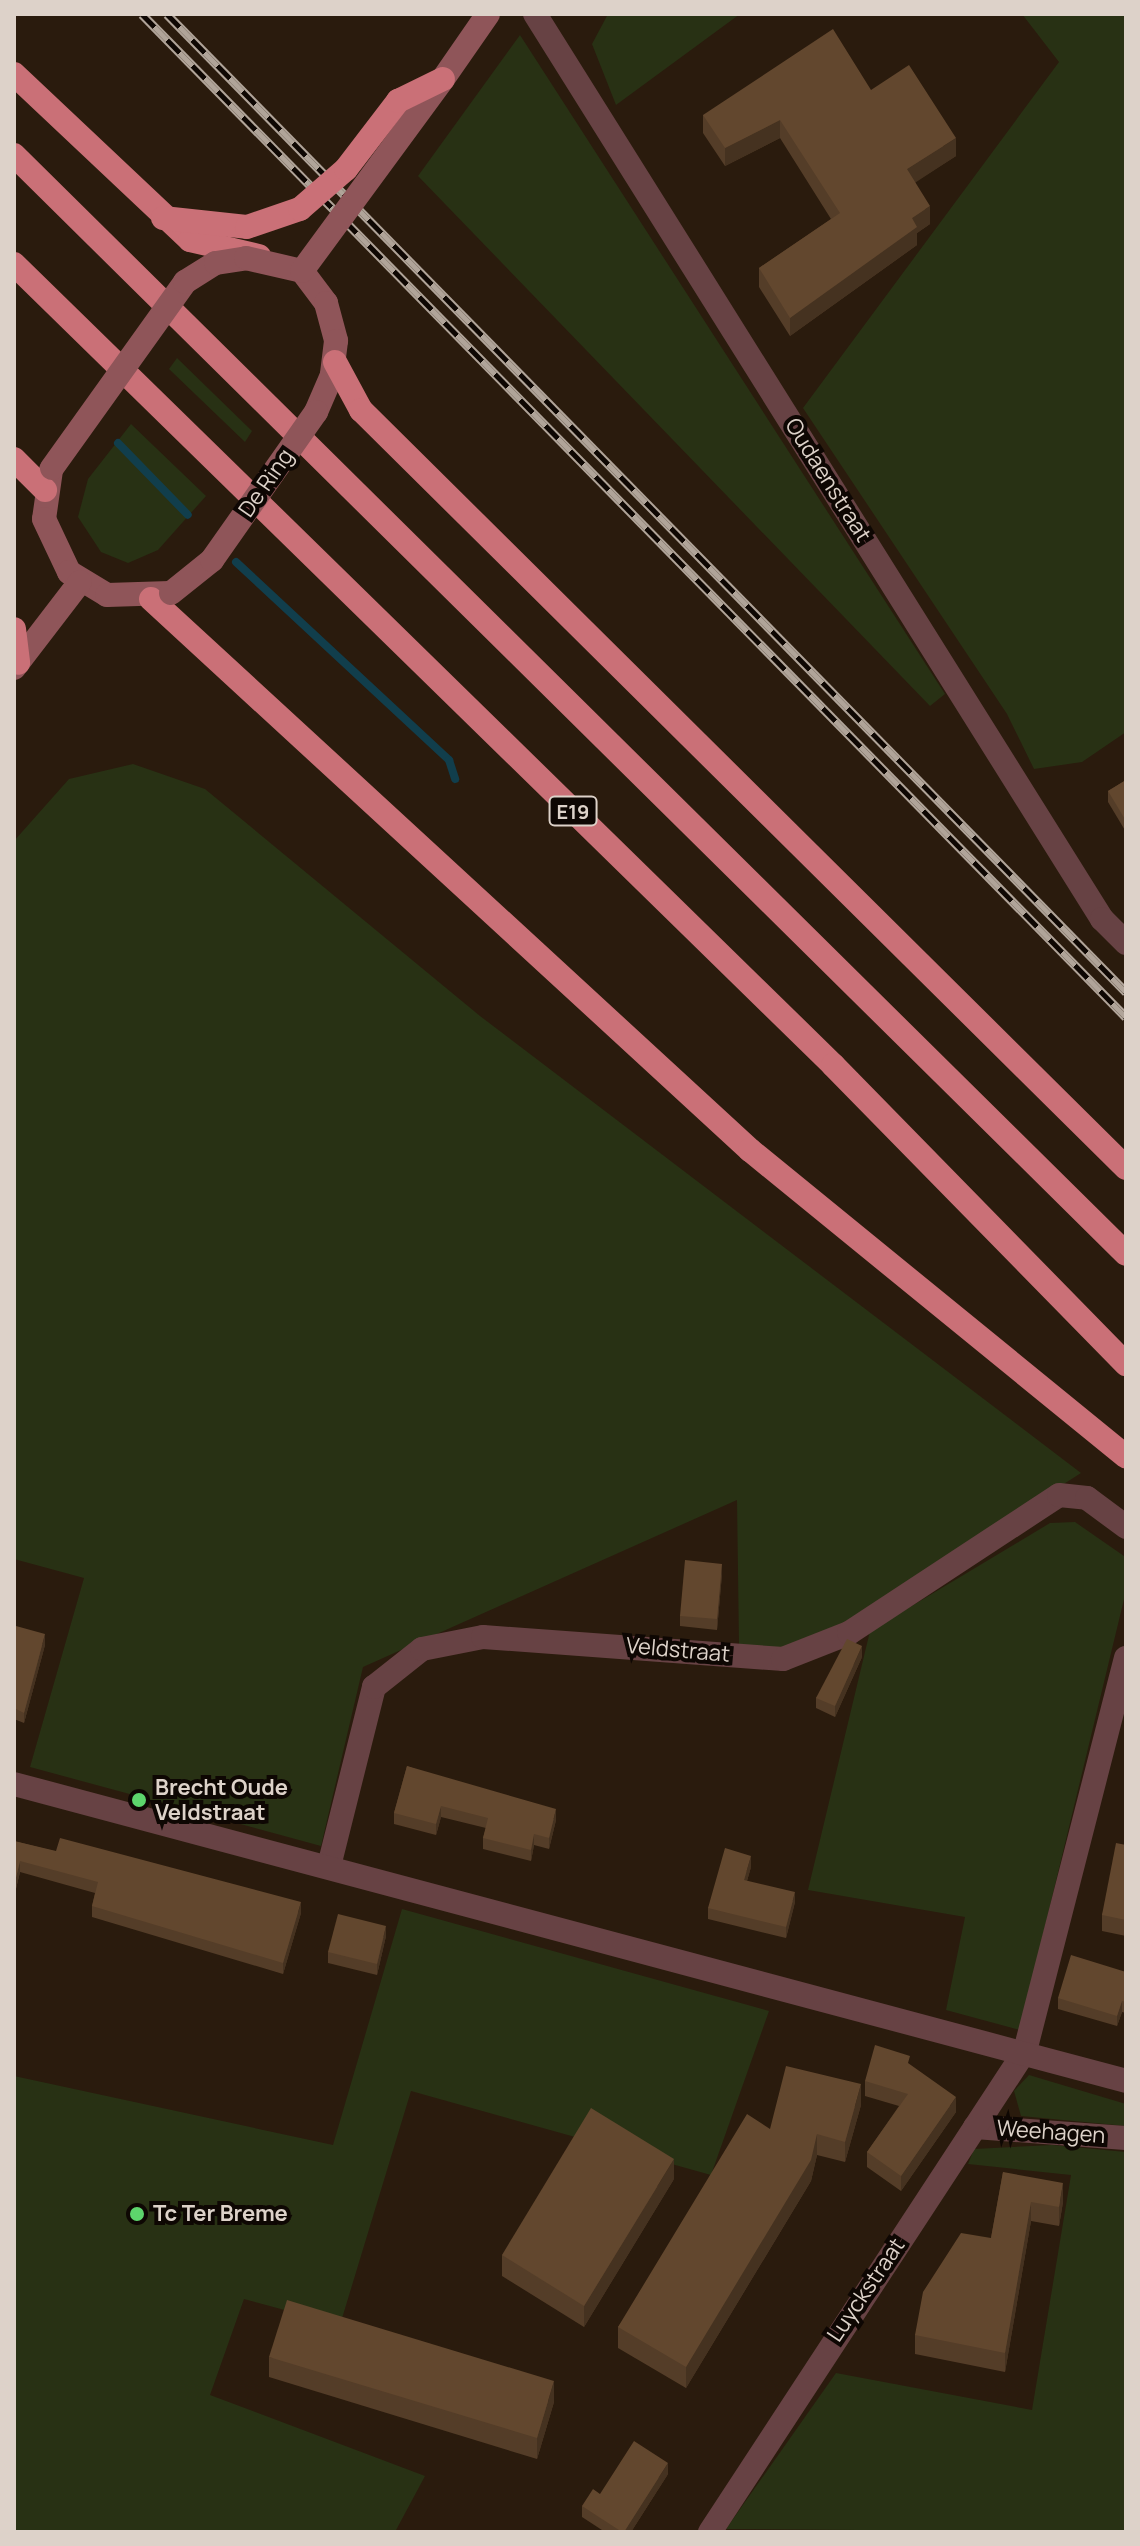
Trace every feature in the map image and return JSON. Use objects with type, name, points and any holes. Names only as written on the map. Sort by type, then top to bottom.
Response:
[{"type":"highway","points":[[14,74],[163,218],[190,240],[265,258]]},
{"type":"highway","points":[[163,218],[247,227],[300,209],[346,169],[398,101],[443,79]]},
{"type":"highway","points":[[14,155],[1126,1254]]},
{"type":"highway","name":"E19","points":[[14,264],[833,1065],[1126,1364]]},
{"type":"highway","points":[[335,362],[361,410],[1126,1168]]},
{"type":"highway","points":[[14,459],[48,479]]},
{"type":"highway","points":[[161,596],[750,1150],[1126,1457]]},
{"type":"highway","points":[[14,629],[16,666]]},
{"type":"main road","points":[[161,596],[107,595],[80,582],[47,534],[48,479],[185,282],[216,263],[265,258],[302,271],[488,14]]},
{"type":"main road","name":"De Ring","points":[[161,596],[212,560],[316,412],[335,362],[332,316],[302,271]]},
{"type":"main road","points":[[16,666],[80,582]]},
{"type":"street","name":"Oudaenstraat","points":[[535,14],[1102,919],[1126,943]]},
{"type":"street","name":"Veldstraat","points":[[329,1866],[374,1687],[422,1649],[483,1637],[792,1657],[849,1633],[1059,1495],[1087,1498],[1126,1527]]},
{"type":"street","points":[[1025,2051],[1126,1658]]},
{"type":"street","points":[[14,1784],[1025,2051],[1126,2081]]},
{"type":"street","name":"Luyckstraat","points":[[710,2532],[1025,2051]]},
{"type":"street","name":"Weehagen","points":[[975,2127],[1126,2138]]},
{"type":"green space","points":[[608,14],[740,14],[616,105],[592,44]]},
{"type":"green space","points":[[1022,14],[1126,14],[1126,732],[1082,762],[1034,769],[1007,714],[803,408],[1059,62]]},
{"type":"green space","points":[[520,35],[945,694],[930,706],[418,176]]},
{"type":"green space","points":[[177,358],[252,431],[245,442],[169,369]]},
{"type":"green space","points":[[131,424],[206,496],[158,550],[128,563],[101,552],[78,517],[88,479]]},
{"type":"green space","points":[[133,764],[205,789],[480,1016],[1081,1473],[820,1640],[773,1649],[739,1645],[737,1500],[363,1667],[321,1846],[30,1767],[84,1578],[14,1559],[14,841],[69,779]]},
{"type":"green space","points":[[1075,1522],[1124,1556],[1126,1591],[1020,2030],[946,2010],[965,1917],[808,1890],[870,1631],[1050,1523]]},
{"type":"green space","points":[[402,1909],[769,2011],[711,2175],[411,2091],[340,2325],[244,2299],[210,2395],[425,2476],[395,2532],[14,2532],[14,2076],[333,2145]]},
{"type":"green space","points":[[1029,2075],[1126,2104],[1126,2126],[1021,2116],[1014,2091]]},
{"type":"green space","points":[[1052,2145],[1126,2152],[1126,2532],[726,2529],[836,2373],[1032,2410],[1071,2175],[968,2164],[974,2149]]},
{"type":"building","points":[[833,29],[871,90],[909,65],[956,138],[907,169],[930,206],[912,218],[917,227],[790,318],[759,268],[840,213],[780,120],[725,148],[703,115]]},
{"type":"building","points":[[1126,780],[1126,821],[1108,791]]},
{"type":"building","points":[[685,1560],[722,1564],[717,1619],[680,1616]]},
{"type":"building","points":[[16,1626],[45,1634],[24,1713],[14,1708]]},
{"type":"building","points":[[847,1639],[862,1646],[835,1706],[816,1698]]},
{"type":"building","points":[[407,1766],[556,1809],[549,1838],[534,1834],[531,1850],[483,1838],[488,1818],[441,1806],[436,1824],[394,1813]]},
{"type":"building","points":[[60,1838],[301,1902],[283,1963],[92,1906],[98,1882],[20,1861],[14,1886],[14,1841],[56,1851]]},
{"type":"building","points":[[1116,1843],[1126,1845],[1126,1920],[1102,1915]]},
{"type":"building","points":[[725,1848],[751,1856],[744,1880],[795,1892],[786,1927],[708,1908]]},
{"type":"building","points":[[338,1914],[386,1926],[377,1964],[328,1952]]},
{"type":"building","points":[[1071,1955],[1126,1972],[1126,2002],[1122,2001],[1117,2016],[1058,1998]]},
{"type":"building","points":[[875,2045],[910,2056],[908,2063],[956,2097],[901,2176],[867,2152],[908,2094],[865,2081]]},
{"type":"building","points":[[786,2066],[861,2084],[845,2142],[817,2134],[811,2160],[686,2367],[618,2327],[747,2114],[770,2129]]},
{"type":"building","points":[[591,2108],[674,2159],[584,2306],[502,2255]]},
{"type":"building","points":[[1003,2172],[1063,2183],[1059,2207],[1031,2202],[1005,2353],[915,2335],[923,2292],[961,2233],[991,2238]]},
{"type":"building","points":[[287,2300],[554,2381],[537,2438],[269,2357]]},
{"type":"building","points":[[634,2441],[668,2463],[622,2532],[582,2506],[593,2489],[600,2494]]},
{"type":"waterway","points":[[118,443],[188,515]]},
{"type":"waterway","points":[[236,562],[449,760],[455,779]]},
{"type":"railway","points":[[142,14],[1126,1017]]},
{"type":"railway","points":[[167,14],[1126,992]]},
{"type":"place","name":"Brecht Oude Veldstraat","points":[[139,1800]]},
{"type":"place","name":"Tc Ter Breme","points":[[137,2214]]}]
